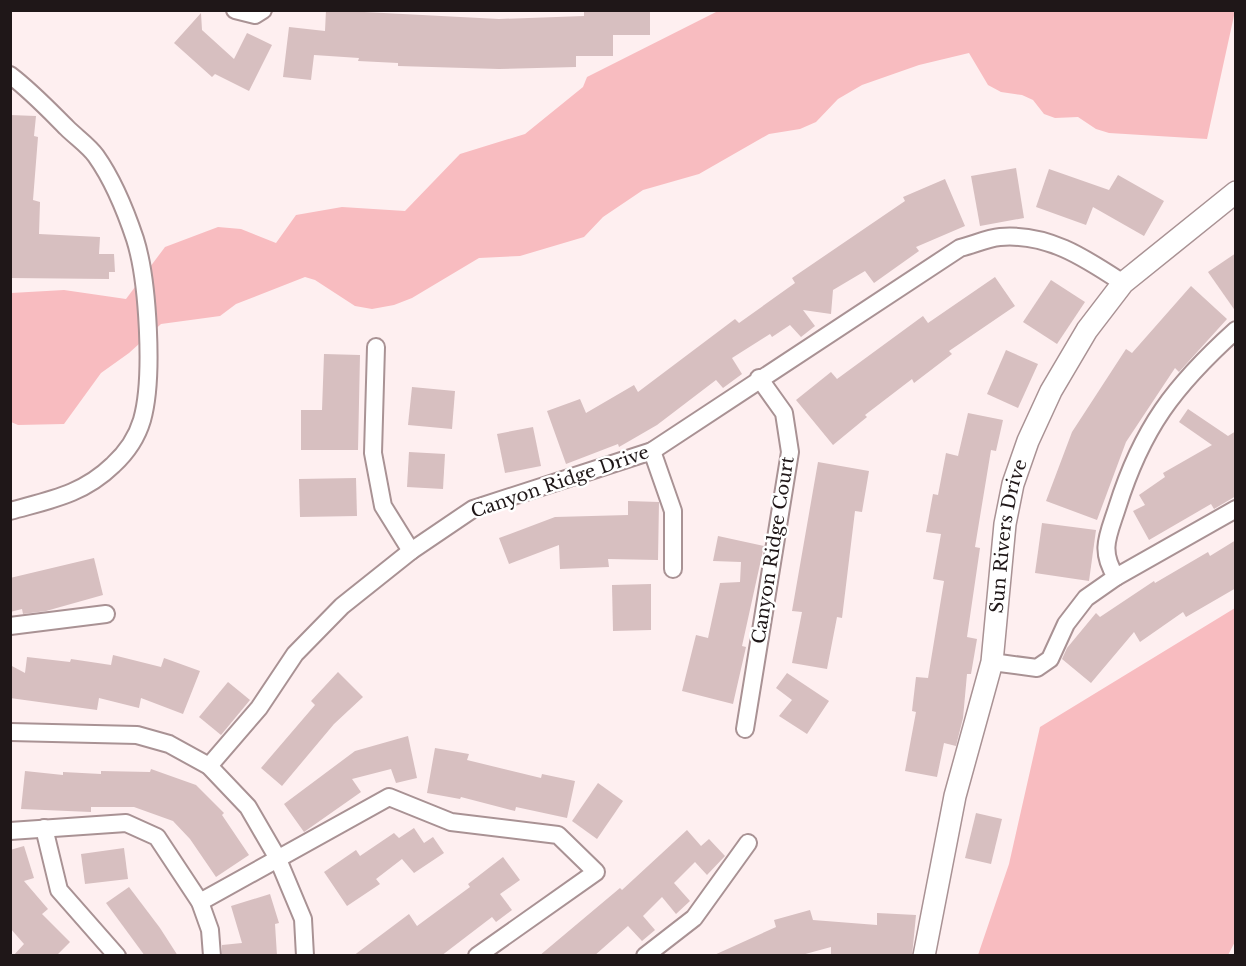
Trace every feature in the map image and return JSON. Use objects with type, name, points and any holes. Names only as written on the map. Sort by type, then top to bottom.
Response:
[{"type":"street","points":[[235,10],[255,15],[263,10]]},
{"type":"street","points":[[10,75],[35,95],[96,156],[123,209],[136,241],[146,302],[147,337],[144,409],[136,434],[121,456],[103,474],[63,498],[10,511]]},
{"type":"street","name":"Sun Rivers Drive","points":[[924,956],[955,796],[992,662],[1005,524],[1013,484],[1051,391],[1087,330],[1123,283],[1236,192]]},
{"type":"street","name":"Canyon Ridge Drive","points":[[209,766],[259,708],[295,654],[342,606],[411,551],[473,509],[652,451],[759,378],[960,248],[1000,237],[1058,244],[1083,256],[1123,283]]},
{"type":"street","points":[[1116,577],[1108,565],[1104,549],[1130,468],[1154,419],[1199,364],[1236,330]]},
{"type":"street","points":[[376,347],[373,453],[383,506],[411,551]]},
{"type":"street","name":"Canyon Ridge Court","points":[[745,729],[790,452],[784,413],[759,378]]},
{"type":"street","points":[[652,451],[673,511],[673,569]]},
{"type":"street","points":[[992,662],[1037,668],[1050,659],[1066,624],[1086,598],[1116,577],[1236,509]]},
{"type":"street","points":[[10,626],[106,615]]},
{"type":"street","points":[[10,732],[137,735],[169,744],[209,766],[248,807],[277,857],[303,919],[305,956]]},
{"type":"street","points":[[200,902],[277,857],[389,797],[451,822],[558,835],[596,872],[477,956]]},
{"type":"street","points":[[10,831],[126,823],[157,837],[200,902],[210,930],[212,956]]},
{"type":"street","points":[[44,828],[59,890],[117,956]]},
{"type":"street","points":[[645,956],[694,918],[748,843]]},
{"type":"shaded area","points":[[718,11],[1235,11],[1207,139],[1109,133],[1096,129],[1078,117],[1055,118],[1044,114],[1033,100],[1022,95],[1001,92],[988,85],[969,53],[919,65],[862,85],[838,99],[816,122],[800,129],[769,134],[699,174],[643,190],[603,217],[584,237],[520,256],[479,258],[412,298],[394,305],[372,309],[355,306],[315,280],[305,277],[236,304],[220,316],[161,324],[129,353],[101,373],[64,424],[18,425],[11,422],[11,293],[64,290],[126,299],[165,247],[218,227],[241,229],[276,243],[296,215],[342,207],[405,211],[460,154],[525,134],[583,87],[587,77]]},
{"type":"shaded area","points":[[1235,608],[1236,940],[1228,955],[978,955],[1009,864],[1040,727]]},
{"type":"building","points":[[326,10],[499,19],[584,16],[584,10],[650,10],[650,35],[613,35],[613,56],[576,56],[576,67],[499,69],[398,66],[398,63],[358,61],[359,58],[314,55],[311,80],[283,77],[289,27],[325,31]]},
{"type":"building","points":[[201,13],[202,30],[234,59],[247,33],[272,45],[249,91],[215,74],[212,77],[174,43]]},
{"type":"building","points":[[10,115],[36,116],[34,136],[38,137],[33,200],[40,202],[39,234],[100,237],[99,254],[114,254],[115,272],[109,272],[109,279],[10,278]]},
{"type":"building","points":[[1016,168],[1024,218],[980,226],[971,176]]},
{"type":"building","points":[[1049,169],[1109,190],[1118,175],[1164,201],[1144,236],[1093,207],[1086,225],[1036,207]]},
{"type":"building","points":[[945,179],[965,226],[916,247],[919,251],[874,283],[865,271],[833,290],[831,314],[803,310],[815,326],[801,337],[790,325],[772,337],[770,334],[732,358],[742,374],[723,388],[716,380],[657,425],[619,447],[618,444],[566,464],[547,411],[580,399],[586,413],[634,385],[638,392],[735,319],[739,323],[795,283],[792,278],[905,201],[903,197]]},
{"type":"building","points":[[1236,253],[1236,312],[1208,272]]},
{"type":"building","points":[[995,277],[1015,306],[949,351],[952,354],[914,383],[912,379],[865,415],[867,417],[833,445],[796,400],[831,372],[837,379],[923,316],[928,323]]},
{"type":"building","points":[[1051,280],[1085,302],[1057,344],[1023,322]]},
{"type":"building","points":[[1191,286],[1227,319],[1179,372],[1175,368],[1126,442],[1097,520],[1046,501],[1072,432],[1126,349],[1132,353]]},
{"type":"building","points":[[1006,350],[1038,364],[1018,408],[987,394]]},
{"type":"building","points":[[324,354],[360,355],[358,450],[301,450],[301,410],[322,410]]},
{"type":"building","points":[[412,387],[455,391],[452,429],[408,425]]},
{"type":"building","points":[[1188,409],[1228,436],[1236,431],[1236,496],[1214,509],[1211,504],[1149,540],[1133,511],[1145,505],[1139,495],[1165,477],[1163,473],[1212,445],[1179,422]]},
{"type":"building","points":[[968,413],[1003,420],[996,451],[991,450],[975,547],[980,548],[967,637],[977,639],[971,674],[967,674],[963,718],[956,746],[944,743],[937,777],[905,771],[916,712],[912,711],[916,677],[928,678],[944,581],[933,579],[941,534],[926,532],[933,494],[938,495],[946,453],[958,456]]},
{"type":"building","points":[[533,427],[541,466],[505,473],[497,434]]},
{"type":"building","points":[[409,452],[445,454],[443,489],[407,487]]},
{"type":"building","points":[[818,462],[869,471],[862,512],[855,511],[842,618],[837,617],[827,669],[792,663],[802,612],[792,611]]},
{"type":"building","points":[[356,478],[357,516],[300,517],[299,479]]},
{"type":"building","points":[[628,501],[659,502],[658,560],[608,559],[609,567],[560,569],[559,545],[509,564],[499,538],[555,517],[628,515]]},
{"type":"building","points":[[1042,523],[1096,530],[1089,581],[1035,573]]},
{"type":"building","points":[[718,536],[764,546],[742,646],[746,647],[733,704],[682,691],[696,635],[708,638],[720,583],[740,582],[741,562],[713,561]]},
{"type":"building","points":[[1236,540],[1236,588],[1186,617],[1183,612],[1140,642],[1134,632],[1091,683],[1062,659],[1067,648],[1096,613],[1100,617],[1154,581],[1155,583],[1208,552],[1210,556]]},
{"type":"building","points":[[94,558],[103,595],[46,611],[23,614],[22,609],[10,612],[10,578]]},
{"type":"building","points":[[651,584],[651,630],[613,631],[612,585]]},
{"type":"building","points":[[113,655],[161,667],[164,658],[200,671],[183,714],[141,698],[139,708],[99,698],[97,710],[10,698],[10,665],[25,673],[27,657],[70,662],[71,659],[111,665]]},
{"type":"building","points":[[338,672],[363,697],[334,724],[282,786],[261,768],[315,705],[311,701]]},
{"type":"building","points":[[787,673],[829,701],[807,734],[779,716],[792,700],[776,688]]},
{"type":"building","points":[[228,682],[250,700],[221,735],[199,717]]},
{"type":"building","points":[[408,736],[417,778],[396,783],[391,769],[352,779],[361,792],[304,832],[284,804],[355,751]]},
{"type":"building","points":[[435,748],[469,754],[467,760],[541,778],[542,774],[575,781],[567,818],[516,807],[515,811],[461,797],[460,799],[427,793]]},
{"type":"building","points":[[151,769],[196,785],[224,813],[222,815],[249,855],[216,877],[190,839],[173,821],[134,807],[91,807],[91,812],[21,809],[25,771],[63,775],[63,772],[101,774],[101,771],[150,772]]},
{"type":"building","points":[[598,783],[623,801],[597,839],[572,821]]},
{"type":"building","points":[[976,813],[1002,819],[991,864],[965,858]]},
{"type":"building","points":[[414,828],[424,843],[433,837],[444,853],[414,873],[402,859],[376,879],[380,884],[347,906],[324,872],[356,850],[360,856],[394,833],[399,838]]},
{"type":"building","points":[[687,830],[701,846],[709,839],[725,856],[707,875],[695,862],[674,883],[690,901],[676,914],[662,897],[643,916],[655,930],[642,941],[628,926],[594,956],[539,956],[620,888],[622,890]]},
{"type":"building","points":[[24,846],[34,878],[24,881],[48,909],[42,914],[70,942],[56,956],[13,956],[24,944],[10,928],[10,850]]},
{"type":"building","points":[[124,848],[128,879],[85,884],[81,854]]},
{"type":"building","points":[[503,857],[520,880],[500,894],[512,910],[496,922],[492,917],[441,956],[353,956],[409,914],[417,926],[470,887],[468,884]]},
{"type":"building","points":[[129,887],[178,956],[145,956],[106,903]]},
{"type":"building","points":[[270,894],[279,923],[275,924],[277,956],[222,956],[222,945],[242,943],[231,906]]},
{"type":"building","points":[[810,910],[813,920],[877,925],[877,913],[916,915],[912,956],[831,956],[831,947],[798,956],[712,956],[776,927],[774,920]]}]
